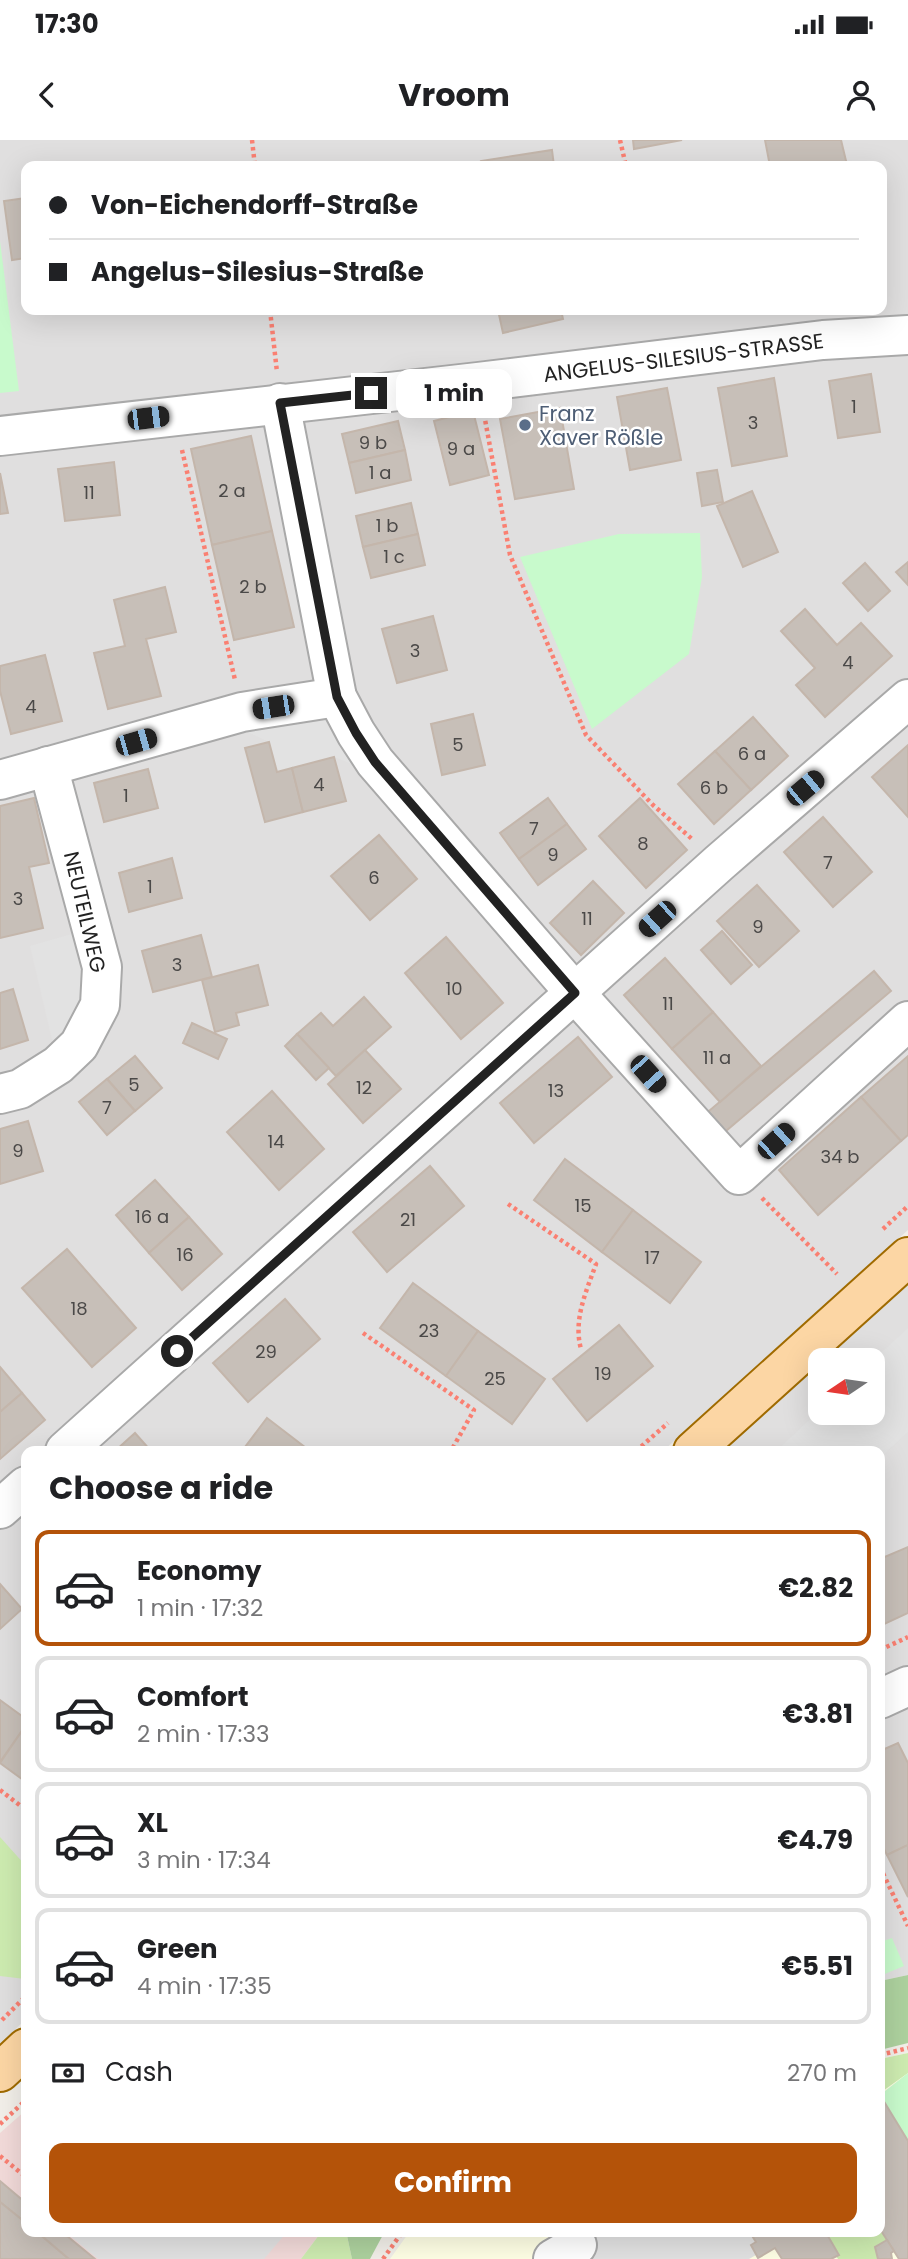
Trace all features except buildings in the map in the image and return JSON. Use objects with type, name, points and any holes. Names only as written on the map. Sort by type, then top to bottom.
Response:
[{"type":"main road","points":[[699,1446],[908,1257]]},
{"type":"main road","points":[[0,2072],[21,2053]]},
{"type":"street","name":"ANGELUS-SILESIUS-STRASSE","points":[[0,436],[822,340],[908,335]]},
{"type":"street","points":[[280,403],[337,697],[356,733],[375,762],[575,993],[739,1175],[908,1021]]},
{"type":"street","points":[[0,780],[242,712],[337,697]]},
{"type":"street","points":[[71,1446],[719,863],[908,699]]},
{"type":"street","name":"NEUTEILWEG","points":[[0,1094],[20,1089],[58,1065],[79,1045],[100,1005],[102,967],[48,766]]},
{"type":"street","points":[[0,1509],[21,1490]]},
{"type":"street","points":[[885,1697],[908,1686]]},
{"type":"path","points":[[252,140],[254,161]]},
{"type":"path","points":[[620,140],[625,161]]},
{"type":"path","points":[[271,315],[280,403]]},
{"type":"path","points":[[478,382],[510,555],[586,735],[653,805],[719,863]]},
{"type":"path","points":[[174,415],[242,712]]},
{"type":"path","points":[[739,1175],[861,1301]]},
{"type":"path","points":[[508,1204],[596,1264],[578,1317],[577,1336],[581,1349]]},
{"type":"path","points":[[363,1333],[474,1410],[454,1446]]},
{"type":"path","points":[[885,1648],[908,1637]]},
{"type":"path","points":[[0,1790],[21,1806]]},
{"type":"path","points":[[885,1878],[908,1926]]},
{"type":"path","points":[[0,2019],[21,2001]]},
{"type":"path","points":[[885,2054],[908,2048]]},
{"type":"path","points":[[0,2124],[21,2105]]},
{"type":"path","points":[[0,2156],[21,2173]]},
{"type":"path","points":[[383,2259],[400,2237]]},
{"type":"shaded area","points":[[0,140],[908,140],[908,1230],[669,1446],[21,1446],[21,2024],[0,2044]]},
{"type":"shaded area","points":[[337,697],[364,769],[334,757],[277,772],[269,742],[241,729]]},
{"type":"shaded area","points":[[93,928],[102,967],[58,1065],[30,946]]},
{"type":"shaded area","points":[[908,1279],[908,1975],[885,1980],[885,1446],[724,1446],[808,1370],[808,1425],[885,1425],[886,1348],[832,1348]]},
{"type":"shaded area","points":[[908,1328],[908,1432],[885,1453],[885,1446],[781,1446],[808,1421],[808,1425],[885,1425],[886,1348]]},
{"type":"shaded area","points":[[908,2053],[908,2259],[390,2259],[406,2237],[885,2237],[885,2058]]},
{"type":"shaded area","points":[[21,2114],[21,2237],[318,2237],[301,2259],[0,2259],[0,2133]]},
{"type":"shaded area","points":[[71,2237],[283,2237],[264,2259],[98,2259]]},
{"type":"shaded area","points":[[572,2237],[753,2237],[756,2242],[751,2246],[756,2255],[749,2259],[585,2259]]},
{"type":"green space","points":[[0,241],[19,391],[0,393]]},
{"type":"green space","points":[[700,533],[702,577],[689,654],[592,729],[520,557],[619,534]]},
{"type":"green space","points":[[0,1837],[21,1860],[21,1979],[0,1976]]},
{"type":"green space","points":[[892,1938],[904,1966],[885,1974],[885,1940]]},
{"type":"green space","points":[[908,1975],[908,2043],[885,2049],[885,1980]]},
{"type":"green space","points":[[908,2053],[908,2073],[885,2089],[885,2058]]},
{"type":"green space","points":[[908,2073],[908,2141],[885,2103],[885,2091]]},
{"type":"green space","points":[[318,2237],[347,2237],[352,2259],[301,2259]]},
{"type":"green space","points":[[347,2237],[382,2237],[370,2259],[352,2259]]},
{"type":"green space","points":[[829,2237],[885,2237],[887,2240],[875,2247],[878,2259],[838,2259],[836,2256],[839,2254]]},
{"type":"place","name":"Franz Xaver Rößle","points":[[525,425]]},
{"type":"route","points":[[177,1351],[575,993],[375,762],[337,697],[280,403],[371,393]]}]
